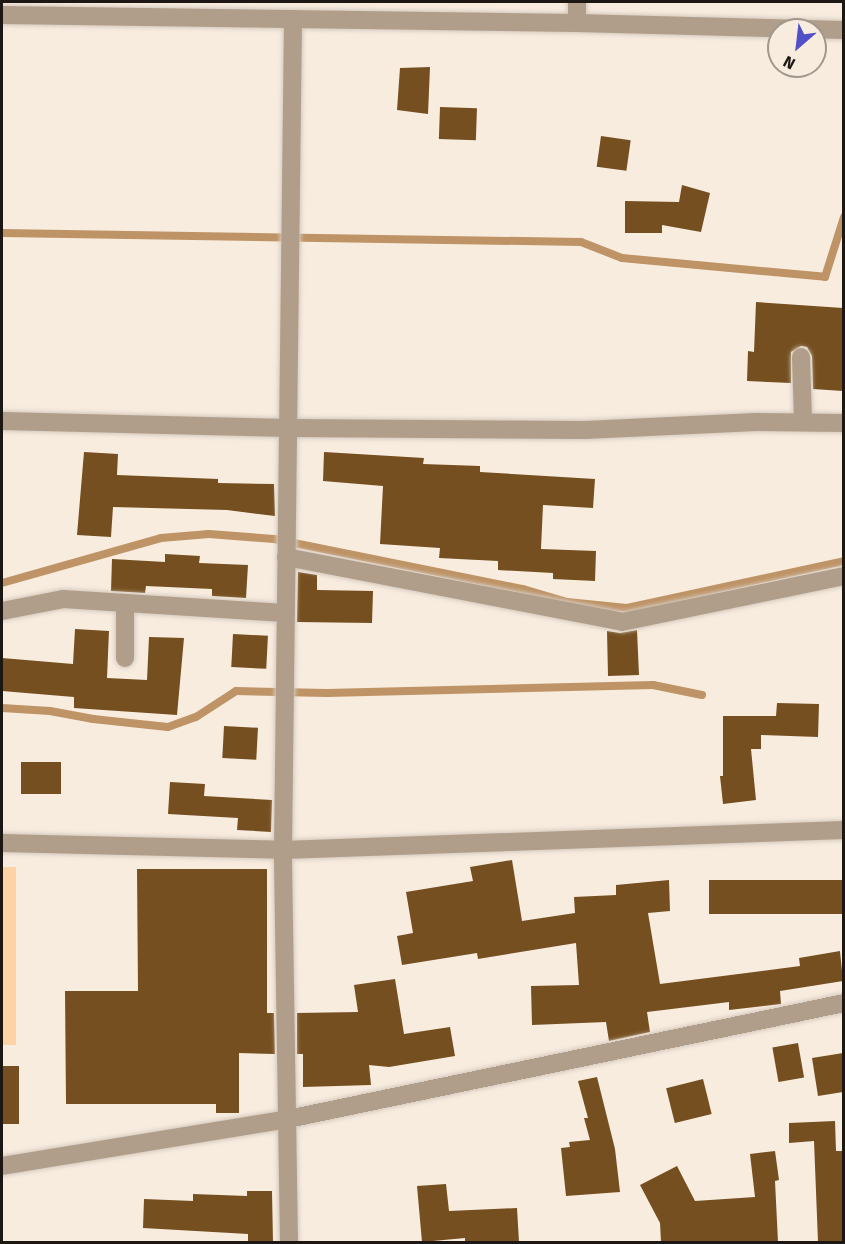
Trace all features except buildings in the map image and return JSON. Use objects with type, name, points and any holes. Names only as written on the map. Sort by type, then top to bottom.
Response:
[{"type":"street","points":[[577,2],[577,23]]},
{"type":"street","points":[[2,15],[120,9],[293,19],[843,30]]},
{"type":"street","points":[[289,1242],[283,850],[293,19]]},
{"type":"street","points":[[801,357],[803,422]]},
{"type":"street","points":[[2,420],[287,428],[585,430],[756,422],[843,423]]},
{"type":"street","points":[[286,557],[622,622],[843,576]]},
{"type":"street","points":[[2,611],[63,599],[285,613]]},
{"type":"street","points":[[125,603],[125,658]]},
{"type":"street","points":[[2,843],[283,850],[843,830]]},
{"type":"street","points":[[2,1166],[288,1119],[843,1003]]},
{"type":"shaded area","points":[[2,867],[16,867],[16,1045],[2,1045]]},
{"type":"waterway","points":[[2,233],[581,242],[622,258],[825,277],[844,217]]},
{"type":"waterway","points":[[2,583],[161,538],[209,534],[274,539],[523,589],[567,602],[627,608],[844,561]]},
{"type":"waterway","points":[[2,708],[50,711],[93,719],[168,727],[196,717],[236,691],[327,693],[653,685],[702,695]]}]
